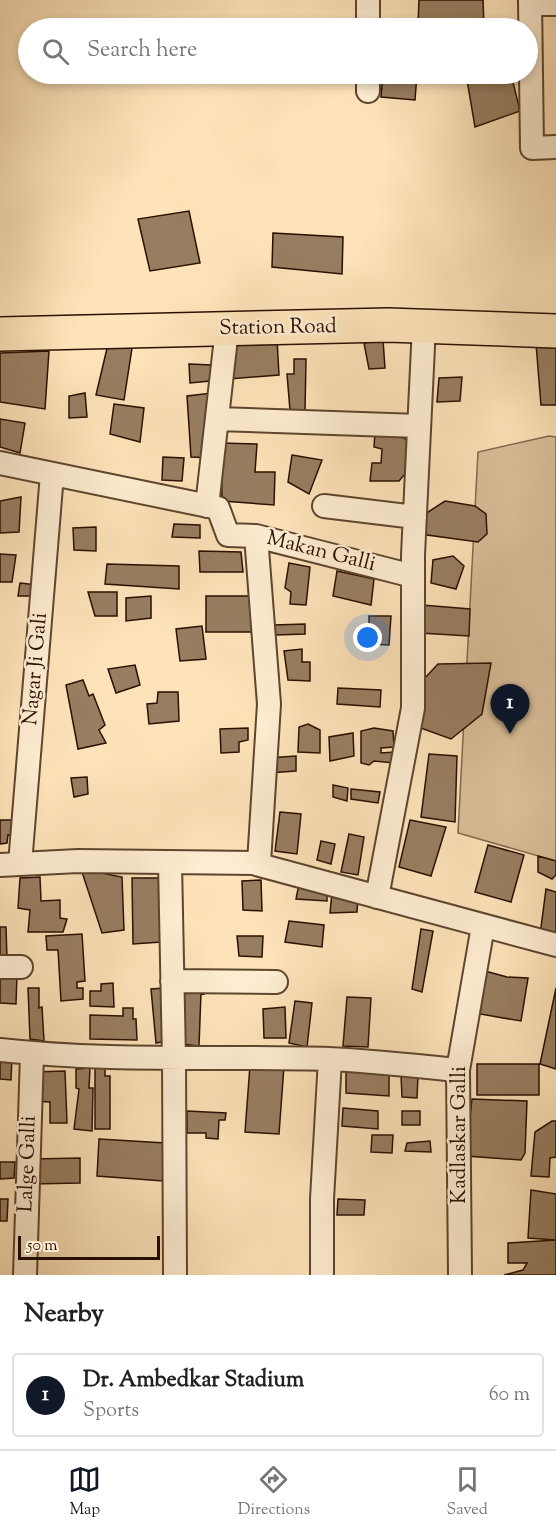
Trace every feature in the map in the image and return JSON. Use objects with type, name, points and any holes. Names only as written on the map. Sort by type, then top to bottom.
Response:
[{"type":"highway","name":"Station Road","points":[[0,334],[388,325],[556,331]]},
{"type":"street","points":[[368,0],[368,18]]},
{"type":"street","points":[[530,18],[530,2],[556,4]]},
{"type":"street","points":[[531,84],[532,148],[556,147]]},
{"type":"street","points":[[377,897],[413,708],[413,576],[424,327]]},
{"type":"street","points":[[0,463],[207,506],[228,329]]},
{"type":"street","points":[[217,419],[419,426]]},
{"type":"street","name":"Nagar Ji Gali","points":[[10,864],[52,474]]},
{"type":"street","name":"Makan Galli","points":[[207,506],[218,508],[228,535],[256,536],[413,576]]},
{"type":"street","points":[[324,507],[415,518]]},
{"type":"street","points":[[256,536],[269,704],[259,863],[256,864],[556,945]]},
{"type":"street","points":[[10,864],[78,861],[259,863]]},
{"type":"street","points":[[170,863],[176,1275]]},
{"type":"street","name":"Kadlaskar Galli","points":[[460,1275],[458,1070],[483,926]]},
{"type":"street","points":[[172,981],[276,982]]},
{"type":"street","points":[[0,1050],[32,1054],[174,1059],[330,1059],[458,1070]]},
{"type":"street","name":"Lalge Galli","points":[[25,1275],[32,1054]]},
{"type":"street","points":[[322,1275],[322,1199],[330,1059]]},
{"type":"shaded area","points":[[549,436],[556,437],[556,861],[458,833],[478,452]]},
{"type":"building","points":[[419,0],[483,0],[484,18],[418,18]]},
{"type":"building","points":[[382,84],[416,84],[415,100],[381,97]]},
{"type":"building","points":[[468,84],[513,84],[520,111],[475,127]]},
{"type":"building","points":[[189,211],[200,263],[150,271],[138,219]]},
{"type":"building","points":[[273,233],[343,237],[342,274],[272,267]]},
{"type":"building","points":[[277,338],[279,375],[229,379],[232,341]]},
{"type":"building","points":[[383,340],[385,368],[369,369],[364,343]]},
{"type":"building","points":[[556,342],[556,405],[541,405],[536,344]]},
{"type":"building","points":[[108,344],[132,348],[124,400],[96,395]]},
{"type":"building","points":[[49,351],[45,409],[0,402],[0,353]]},
{"type":"building","points":[[294,359],[306,359],[305,411],[290,410],[287,374],[294,374]]},
{"type":"building","points":[[189,364],[212,365],[210,381],[190,383]]},
{"type":"building","points":[[462,377],[460,401],[437,402],[439,378]]},
{"type":"building","points":[[85,393],[87,417],[69,418],[69,396]]},
{"type":"building","points":[[212,393],[212,458],[191,457],[187,396]]},
{"type":"building","points":[[114,404],[144,408],[140,442],[110,434]]},
{"type":"building","points":[[0,419],[25,423],[20,453],[0,447]]},
{"type":"building","points":[[375,433],[399,435],[408,441],[405,474],[399,481],[370,481],[372,463],[381,463],[382,449],[374,447]]},
{"type":"building","points":[[221,443],[257,444],[255,472],[275,472],[274,505],[222,501]]},
{"type":"building","points":[[292,455],[322,460],[309,494],[288,482]]},
{"type":"building","points":[[163,457],[184,458],[182,481],[162,480]]},
{"type":"building","points":[[21,497],[19,532],[0,533],[0,501]]},
{"type":"building","points":[[445,501],[475,506],[486,514],[487,534],[478,542],[420,534],[425,514]]},
{"type":"building","points":[[174,524],[200,525],[200,538],[172,537]]},
{"type":"building","points":[[96,527],[96,551],[74,550],[73,528]]},
{"type":"building","points":[[199,551],[241,552],[243,572],[200,572]]},
{"type":"building","points":[[0,554],[16,555],[12,582],[0,582]]},
{"type":"building","points":[[453,556],[464,566],[456,589],[431,583],[433,560]]},
{"type":"building","points":[[289,563],[310,567],[306,605],[290,604],[291,592],[285,588]]},
{"type":"building","points":[[107,564],[179,566],[179,589],[105,584]]},
{"type":"building","points":[[337,571],[374,579],[371,605],[333,596]]},
{"type":"building","points":[[20,583],[37,585],[36,596],[18,596]]},
{"type":"building","points":[[88,592],[117,592],[117,616],[95,616]]},
{"type":"building","points":[[151,596],[151,618],[126,621],[126,598]]},
{"type":"building","points":[[206,596],[255,596],[255,632],[206,632]]},
{"type":"building","points":[[422,605],[470,609],[469,636],[420,633]]},
{"type":"building","points":[[369,616],[391,616],[389,645],[369,644]]},
{"type":"building","points":[[305,624],[305,634],[275,635],[274,625]]},
{"type":"building","points":[[202,626],[206,659],[180,661],[176,629]]},
{"type":"building","points":[[302,649],[302,662],[310,662],[310,681],[288,680],[284,651]]},
{"type":"building","points":[[491,663],[482,714],[451,739],[418,727],[423,680],[438,664]]},
{"type":"building","points":[[135,665],[140,685],[116,693],[108,669]]},
{"type":"building","points":[[83,680],[89,696],[93,694],[105,725],[99,730],[106,743],[78,749],[66,685]]},
{"type":"building","points":[[338,688],[381,690],[380,707],[337,704]]},
{"type":"building","points":[[158,692],[178,692],[179,721],[149,724],[147,704],[157,703]]},
{"type":"building","points":[[308,724],[320,730],[320,753],[298,752],[299,727]]},
{"type":"building","points":[[248,728],[248,740],[239,742],[239,752],[221,753],[220,729]]},
{"type":"building","points":[[374,728],[393,731],[394,747],[381,748],[381,753],[394,752],[394,763],[374,761],[369,765],[361,763],[361,731]]},
{"type":"building","points":[[353,733],[354,756],[330,761],[329,737]]},
{"type":"building","points":[[429,754],[457,756],[455,822],[421,817]]},
{"type":"building","points":[[296,756],[296,771],[268,773],[267,758]]},
{"type":"building","points":[[87,777],[88,794],[74,797],[71,778]]},
{"type":"building","points":[[333,785],[348,788],[347,801],[333,797]]},
{"type":"building","points":[[351,789],[380,792],[378,803],[351,799]]},
{"type":"building","points":[[280,812],[301,814],[297,854],[275,851]]},
{"type":"building","points":[[0,820],[12,820],[13,836],[8,835],[7,843],[0,844]]},
{"type":"building","points":[[410,820],[446,827],[431,876],[399,867]]},
{"type":"building","points":[[349,834],[364,837],[358,875],[341,872]]},
{"type":"building","points":[[321,841],[335,844],[331,864],[317,860]]},
{"type":"building","points":[[488,845],[524,855],[511,902],[475,892]]},
{"type":"building","points":[[538,856],[556,861],[556,875],[552,879],[538,872]]},
{"type":"building","points":[[81,869],[122,877],[124,930],[102,933]]},
{"type":"building","points":[[40,877],[41,901],[60,900],[60,918],[67,919],[63,932],[28,932],[30,910],[18,908],[20,878]]},
{"type":"building","points":[[132,878],[159,878],[161,942],[133,944]]},
{"type":"building","points":[[261,880],[262,911],[243,910],[242,881]]},
{"type":"building","points":[[299,884],[327,887],[327,901],[296,899]]},
{"type":"building","points":[[546,889],[556,892],[556,938],[540,935]]},
{"type":"building","points":[[332,893],[358,894],[357,912],[330,913]]},
{"type":"building","points":[[289,921],[324,925],[322,947],[285,942]]},
{"type":"building","points":[[0,927],[6,927],[7,959],[0,957]]},
{"type":"building","points":[[421,929],[433,931],[422,992],[412,989]]},
{"type":"building","points":[[82,934],[85,981],[77,982],[77,988],[83,988],[83,999],[61,1001],[58,950],[47,950],[46,936]]},
{"type":"building","points":[[237,936],[263,936],[262,957],[239,956]]},
{"type":"building","points":[[485,971],[507,977],[528,978],[521,1021],[480,1014]]},
{"type":"building","points":[[0,975],[17,975],[16,1004],[0,1003]]},
{"type":"building","points":[[113,983],[114,1007],[90,1006],[90,991],[101,991],[101,984]]},
{"type":"building","points":[[206,984],[204,994],[201,993],[199,1046],[180,1044],[183,985]]},
{"type":"building","points":[[28,988],[39,988],[39,1008],[42,1007],[44,1041],[30,1039]]},
{"type":"building","points":[[164,988],[167,1041],[156,1043],[151,989]]},
{"type":"building","points":[[556,988],[556,1069],[540,1064]]},
{"type":"building","points":[[347,997],[371,998],[368,1047],[343,1046]]},
{"type":"building","points":[[295,1001],[312,1003],[307,1047],[289,1043]]},
{"type":"building","points":[[285,1007],[286,1038],[264,1038],[263,1009]]},
{"type":"building","points":[[123,1008],[133,1008],[137,1040],[90,1039],[90,1015],[123,1016]]},
{"type":"building","points":[[0,1056],[12,1056],[11,1080],[0,1079]]},
{"type":"building","points":[[477,1064],[539,1064],[539,1095],[477,1095]]},
{"type":"building","points":[[250,1065],[284,1066],[279,1134],[245,1132]]},
{"type":"building","points":[[90,1068],[89,1088],[93,1088],[92,1131],[74,1129],[79,1089],[76,1088],[76,1069]]},
{"type":"building","points":[[95,1068],[105,1068],[105,1076],[110,1076],[110,1129],[95,1129]]},
{"type":"building","points":[[65,1071],[67,1123],[50,1123],[50,1102],[34,1101],[35,1072]]},
{"type":"building","points":[[346,1072],[389,1074],[389,1096],[346,1093]]},
{"type":"building","points":[[401,1076],[418,1076],[417,1098],[402,1097]]},
{"type":"building","points":[[472,1099],[527,1101],[525,1153],[521,1160],[466,1156]]},
{"type":"building","points":[[343,1108],[378,1111],[378,1129],[342,1126]]},
{"type":"building","points":[[187,1111],[226,1113],[225,1120],[219,1120],[218,1139],[206,1138],[206,1133],[187,1133]]},
{"type":"building","points":[[402,1111],[420,1111],[420,1125],[402,1125]]},
{"type":"building","points":[[552,1121],[556,1121],[556,1157],[550,1158],[549,1177],[531,1176],[535,1132]]},
{"type":"building","points":[[372,1135],[393,1135],[392,1153],[371,1152]]},
{"type":"building","points":[[99,1139],[165,1143],[163,1181],[97,1176]]},
{"type":"building","points":[[430,1141],[431,1152],[405,1151],[407,1143]]},
{"type":"building","points":[[80,1158],[80,1183],[32,1184],[32,1159]]},
{"type":"building","points":[[0,1162],[15,1162],[14,1178],[0,1179]]},
{"type":"building","points":[[531,1190],[556,1194],[556,1240],[528,1238]]},
{"type":"building","points":[[0,1199],[8,1199],[7,1221],[0,1221]]},
{"type":"building","points":[[338,1199],[365,1200],[364,1215],[337,1215]]},
{"type":"building","points":[[556,1240],[556,1275],[504,1275],[523,1270],[527,1263],[508,1263],[508,1243]]},
{"type":"place","name":"Dr. Ambedkar Stadium","points":[[510,734]]}]
